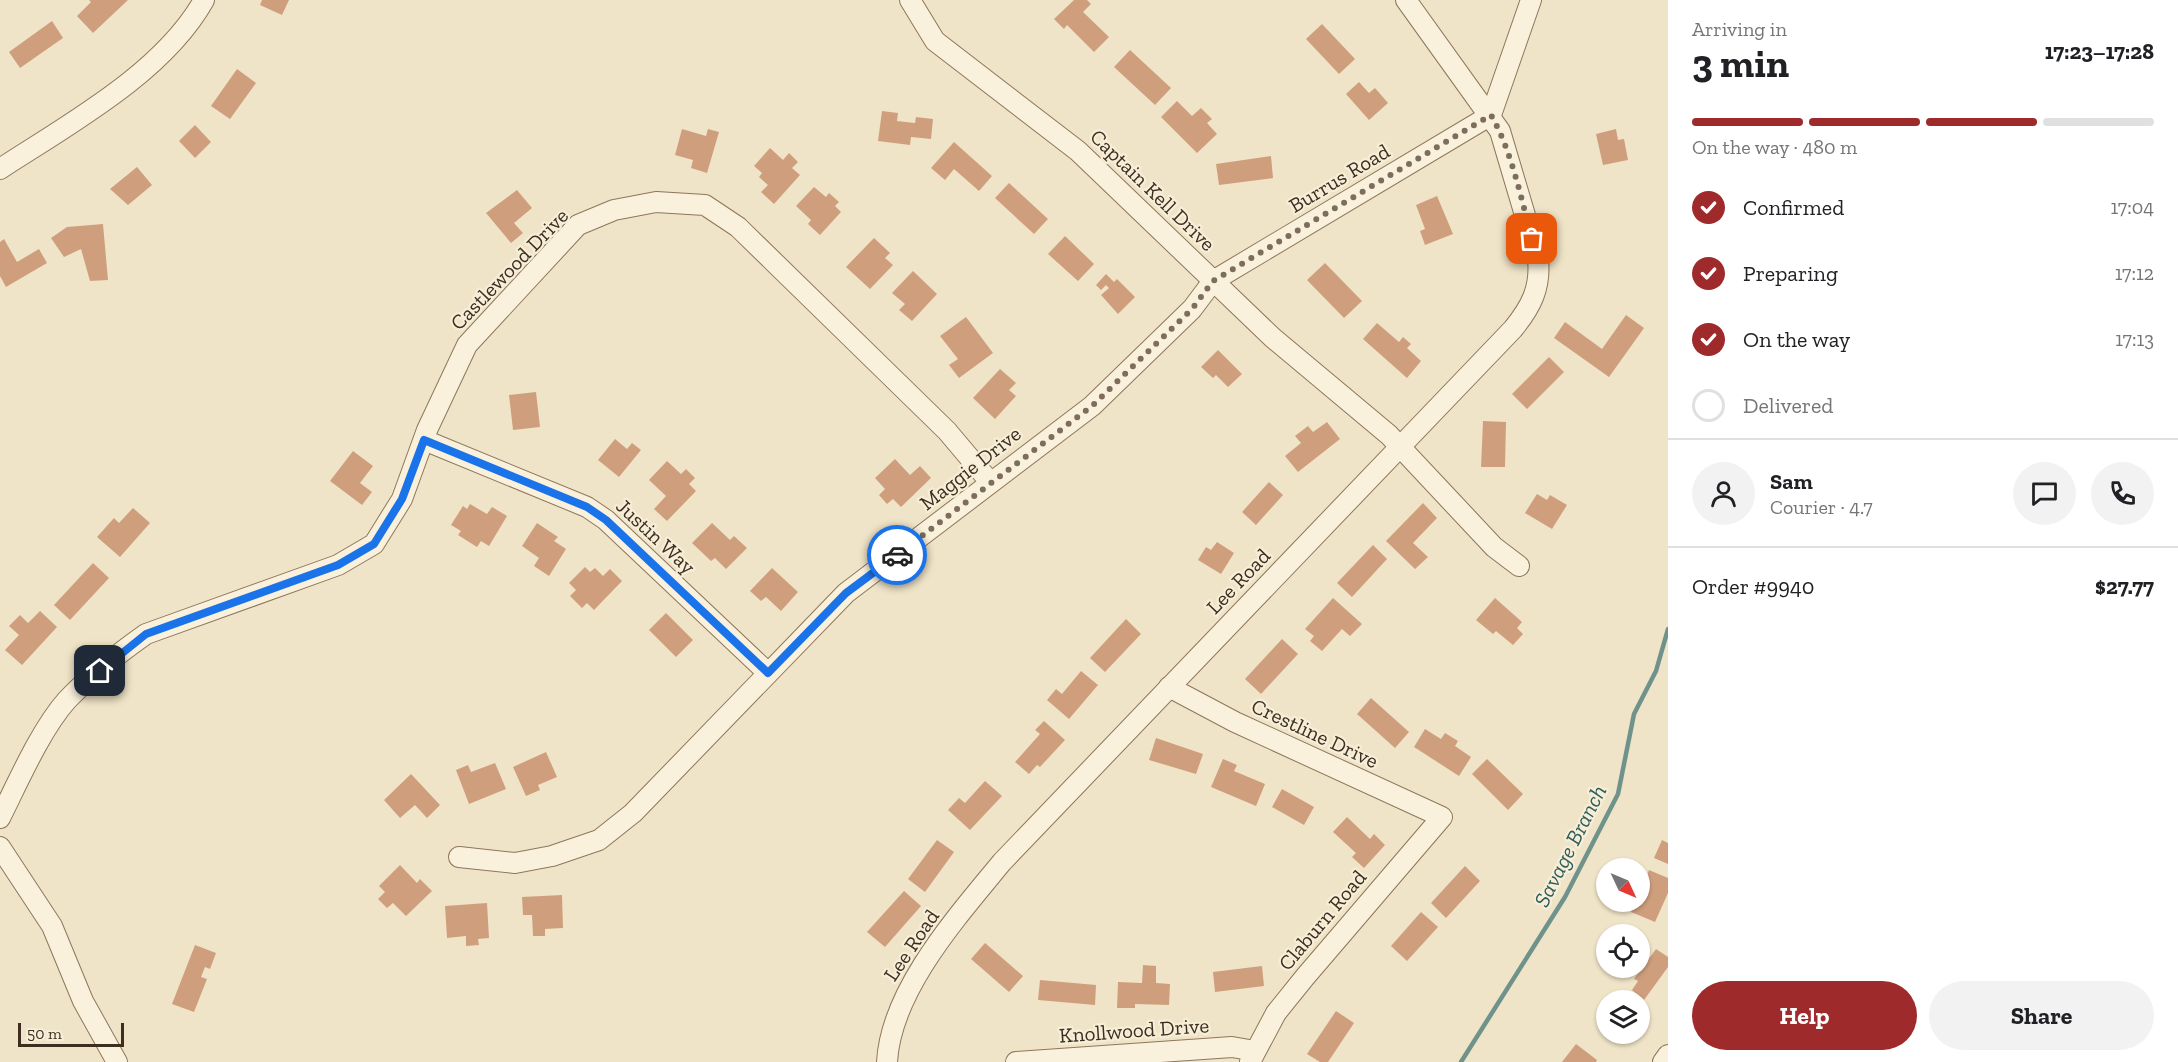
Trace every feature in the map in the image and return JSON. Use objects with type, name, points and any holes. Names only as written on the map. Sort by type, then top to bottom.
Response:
[{"type":"street","points":[[0,169],[119,88],[159,57],[181,35],[204,0]]},
{"type":"street","name":"Captain Kell Drive","points":[[910,0],[935,41],[1078,151],[1273,338],[1400,446],[1494,547],[1519,566]]},
{"type":"street","name":"Lee Road","points":[[886,1062],[897,1012],[912,982],[967,905],[1002,862],[1513,329],[1534,298],[1540,276],[1538,259],[1500,131],[1491,115],[1406,0]]},
{"type":"street","points":[[1491,115],[1531,0]]},
{"type":"street","name":"Burrus Road","points":[[1213,281],[1491,115]]},
{"type":"street","name":"Castlewood Drive","points":[[0,818],[60,710],[83,686],[135,642],[146,634],[338,565],[374,544],[402,499],[424,440],[467,345],[578,225],[614,210],[656,202],[705,206],[738,226],[947,431],[990,482]]},
{"type":"street","name":"Maggie Drive","points":[[459,856],[515,863],[552,856],[599,840],[633,813],[846,593],[1092,406],[1192,309],[1213,281]]},
{"type":"street","name":"Justin Way","points":[[424,440],[587,507],[606,520],[768,673]]},
{"type":"street","name":"Crestline Drive","points":[[1169,687],[1235,722],[1442,817]]},
{"type":"street","name":"Claburn Road","points":[[1252,1057],[1276,1013],[1442,817]]},
{"type":"street","points":[[0,847],[52,926],[83,1002],[117,1062]]},
{"type":"street","name":"Knollwood Drive","points":[[1016,1062],[1232,1047],[1252,1057]]},
{"type":"building","points":[[89,0],[128,0],[93,33],[77,16],[91,2]]},
{"type":"building","points":[[262,0],[289,0],[282,15],[260,5]]},
{"type":"building","points":[[1074,0],[1087,0],[1091,4],[1083,12],[1109,37],[1094,52],[1067,25],[1064,29],[1054,19]]},
{"type":"building","points":[[52,21],[63,38],[20,68],[9,52]]},
{"type":"building","points":[[1322,24],[1355,59],[1339,74],[1306,39]]},
{"type":"building","points":[[1130,50],[1171,88],[1155,105],[1114,67]]},
{"type":"building","points":[[237,69],[256,83],[230,119],[211,106]]},
{"type":"building","points":[[1359,82],[1369,93],[1375,88],[1388,103],[1369,120],[1346,94]]},
{"type":"building","points":[[1177,101],[1192,116],[1201,108],[1212,119],[1207,123],[1217,134],[1197,153],[1161,117]]},
{"type":"building","points":[[882,111],[898,113],[897,121],[915,123],[916,117],[933,119],[931,139],[911,137],[910,145],[878,141]]},
{"type":"building","points":[[195,125],[211,142],[195,158],[179,141]]},
{"type":"building","points":[[682,129],[706,136],[708,129],[719,132],[707,173],[691,168],[693,160],[675,155]]},
{"type":"building","points":[[1616,129],[1618,140],[1624,139],[1628,160],[1603,165],[1596,134]]},
{"type":"building","points":[[954,142],[992,176],[979,191],[954,169],[945,180],[931,168]]},
{"type":"building","points":[[770,148],[783,160],[789,153],[798,162],[792,168],[800,175],[774,204],[761,192],[768,185],[759,177],[762,173],[754,166]]},
{"type":"building","points":[[1271,156],[1273,178],[1219,185],[1216,164]]},
{"type":"building","points":[[137,167],[152,185],[128,205],[110,189]]},
{"type":"building","points":[[1009,183],[1048,219],[1034,234],[995,198]]},
{"type":"building","points":[[814,187],[826,197],[829,193],[839,202],[835,206],[841,212],[820,235],[808,224],[811,220],[796,206]]},
{"type":"building","points":[[517,190],[532,208],[514,223],[523,233],[511,243],[486,213]]},
{"type":"building","points":[[1437,196],[1453,234],[1425,245],[1420,231],[1425,229],[1416,205]]},
{"type":"building","points":[[103,224],[108,280],[90,281],[81,249],[64,257],[51,238],[67,227]]},
{"type":"building","points":[[1065,236],[1094,264],[1078,281],[1048,254]]},
{"type":"building","points":[[874,238],[890,253],[885,258],[893,265],[870,289],[846,267]]},
{"type":"building","points":[[4,239],[17,262],[39,249],[47,263],[6,287],[0,276],[0,242]]},
{"type":"building","points":[[1325,263],[1362,301],[1344,318],[1307,280]]},
{"type":"building","points":[[913,271],[937,294],[912,321],[899,310],[905,304],[892,293]]},
{"type":"building","points":[[1106,274],[1114,282],[1117,279],[1135,297],[1118,314],[1101,295],[1109,288],[1106,285],[1101,290],[1096,285]]},
{"type":"building","points":[[1626,315],[1644,328],[1609,377],[1554,338],[1565,322],[1602,349]]},
{"type":"building","points":[[966,317],[993,353],[959,378],[949,365],[958,359],[940,336]]},
{"type":"building","points":[[1377,323],[1399,342],[1403,337],[1411,344],[1407,348],[1421,361],[1407,378],[1363,339]]},
{"type":"building","points":[[1218,350],[1242,374],[1228,387],[1216,375],[1213,378],[1201,367]]},
{"type":"building","points":[[1549,357],[1564,372],[1527,409],[1512,394]]},
{"type":"building","points":[[1000,369],[1016,383],[1009,390],[1016,396],[995,419],[973,398]]},
{"type":"building","points":[[536,392],[540,427],[513,430],[509,395]]},
{"type":"building","points":[[1483,421],[1506,422],[1505,467],[1481,467]]},
{"type":"building","points":[[1327,422],[1340,439],[1298,472],[1285,456],[1301,443],[1295,436],[1308,426],[1313,432]]},
{"type":"building","points":[[615,439],[627,449],[632,443],[641,450],[619,477],[598,460]]},
{"type":"building","points":[[353,451],[373,466],[360,483],[372,492],[362,505],[330,481]]},
{"type":"building","points":[[895,459],[910,475],[920,466],[931,478],[901,507],[893,499],[887,504],[879,495],[885,489],[875,478]]},
{"type":"building","points":[[667,461],[681,474],[686,469],[695,478],[689,484],[696,491],[667,521],[654,509],[666,496],[649,480]]},
{"type":"building","points":[[1269,482],[1283,495],[1256,525],[1242,512]]},
{"type":"building","points":[[1537,494],[1547,500],[1550,495],[1567,505],[1552,529],[1525,513]]},
{"type":"building","points":[[1423,503],[1437,518],[1413,543],[1428,557],[1415,569],[1386,541]]},
{"type":"building","points":[[470,504],[487,514],[492,507],[507,516],[489,546],[481,541],[477,547],[458,535],[461,531],[451,525],[463,506],[467,509]]},
{"type":"building","points":[[133,508],[150,523],[120,557],[97,537],[114,518],[119,523]]},
{"type":"building","points":[[537,523],[558,537],[554,541],[566,549],[549,576],[534,566],[539,558],[522,546]]},
{"type":"building","points":[[712,523],[730,540],[734,536],[747,548],[726,569],[715,558],[711,561],[692,543]]},
{"type":"building","points":[[1217,542],[1234,553],[1221,574],[1198,560],[1206,547],[1211,550]]},
{"type":"building","points":[[1373,545],[1387,559],[1352,597],[1337,583]]},
{"type":"building","points":[[93,563],[109,578],[70,620],[54,605]]},
{"type":"building","points":[[585,567],[590,572],[595,568],[603,576],[610,569],[622,581],[594,610],[587,603],[582,608],[570,596],[576,590],[569,583]]},
{"type":"building","points":[[772,568],[798,592],[781,611],[766,597],[761,601],[750,591]]},
{"type":"building","points":[[1333,598],[1362,624],[1350,636],[1342,629],[1322,651],[1310,641],[1314,636],[1305,629]]},
{"type":"building","points":[[1495,598],[1522,622],[1517,628],[1523,634],[1513,645],[1496,631],[1493,634],[1476,620]]},
{"type":"building","points":[[40,611],[57,627],[22,665],[5,650],[19,635],[9,626],[20,615],[28,623]]},
{"type":"building","points":[[666,613],[693,640],[676,657],[649,630]]},
{"type":"building","points":[[1126,619],[1141,634],[1105,672],[1090,658]]},
{"type":"building","points":[[1282,639],[1298,654],[1261,694],[1245,679]]},
{"type":"building","points":[[1081,671],[1098,685],[1069,719],[1047,700],[1056,689],[1062,694]]},
{"type":"building","points":[[1371,698],[1409,732],[1395,748],[1357,714]]},
{"type":"building","points":[[1044,721],[1065,740],[1040,767],[1037,765],[1029,774],[1015,762],[1040,734],[1035,730]]},
{"type":"building","points":[[1425,729],[1441,739],[1445,733],[1458,741],[1455,746],[1471,757],[1459,776],[1414,747]]},
{"type":"building","points":[[1156,738],[1203,754],[1196,774],[1149,760]]},
{"type":"building","points":[[546,752],[557,777],[538,785],[540,790],[526,796],[513,767]]},
{"type":"building","points":[[1223,759],[1237,765],[1234,771],[1265,784],[1256,806],[1211,787]]},
{"type":"building","points":[[1487,759],[1523,794],[1508,810],[1472,774]]},
{"type":"building","points":[[495,763],[506,789],[469,804],[456,770],[468,765],[471,772]]},
{"type":"building","points":[[411,774],[440,805],[427,818],[415,805],[400,818],[384,800]]},
{"type":"building","points":[[985,781],[1002,796],[970,830],[948,810],[959,798],[965,803]]},
{"type":"building","points":[[1282,789],[1314,807],[1304,825],[1272,807]]},
{"type":"building","points":[[1347,817],[1370,839],[1374,834],[1385,845],[1364,868],[1352,857],[1356,853],[1333,832]]},
{"type":"building","points":[[937,840],[954,852],[925,892],[908,879]]},
{"type":"building","points":[[1662,840],[1668,843],[1668,864],[1654,858]]},
{"type":"building","points":[[400,865],[417,883],[420,879],[432,891],[406,916],[393,903],[387,908],[378,899],[385,892],[379,886]]},
{"type":"building","points":[[1465,866],[1480,881],[1446,918],[1431,903]]},
{"type":"building","points":[[1650,870],[1668,878],[1668,893],[1655,922],[1631,912],[1650,912]]},
{"type":"building","points":[[904,891],[921,906],[885,947],[867,932]]},
{"type":"building","points":[[562,895],[563,928],[545,929],[545,936],[533,936],[532,915],[523,915],[522,897]]},
{"type":"building","points":[[487,903],[489,938],[478,939],[479,945],[466,946],[466,936],[447,938],[445,906]]},
{"type":"building","points":[[1421,912],[1438,927],[1407,961],[1391,946]]},
{"type":"building","points":[[985,943],[1023,976],[1009,992],[971,959]]},
{"type":"building","points":[[195,945],[216,953],[210,969],[205,967],[201,977],[207,979],[194,1012],[172,1004]]},
{"type":"building","points":[[1656,949],[1668,957],[1668,967],[1650,992],[1632,990],[1638,981],[1635,978],[1650,978],[1650,957]]},
{"type":"building","points":[[1143,965],[1156,966],[1156,983],[1170,984],[1169,1005],[1135,1004],[1135,1008],[1117,1008],[1118,982],[1142,983]]},
{"type":"building","points":[[1262,966],[1264,986],[1215,992],[1213,972]]},
{"type":"building","points":[[1040,980],[1096,985],[1095,1005],[1038,1000]]},
{"type":"building","points":[[1336,1011],[1354,1023],[1328,1062],[1320,1062],[1307,1054]]},
{"type":"building","points":[[1576,1044],[1597,1060],[1596,1062],[1562,1062]]},
{"type":"waterway","name":"Savage Branch","points":[[1461,1062],[1565,897],[1618,794],[1634,714],[1656,671],[1668,629]]},
{"type":"way so far","points":[[897,555],[1092,406],[1192,309],[1213,281],[1491,115],[1500,131],[1509,157],[1532,239]]},
{"type":"route","points":[[100,671],[146,634],[338,565],[374,544],[402,499],[424,440],[587,507],[606,520],[768,673],[846,593],[897,555]]}]
